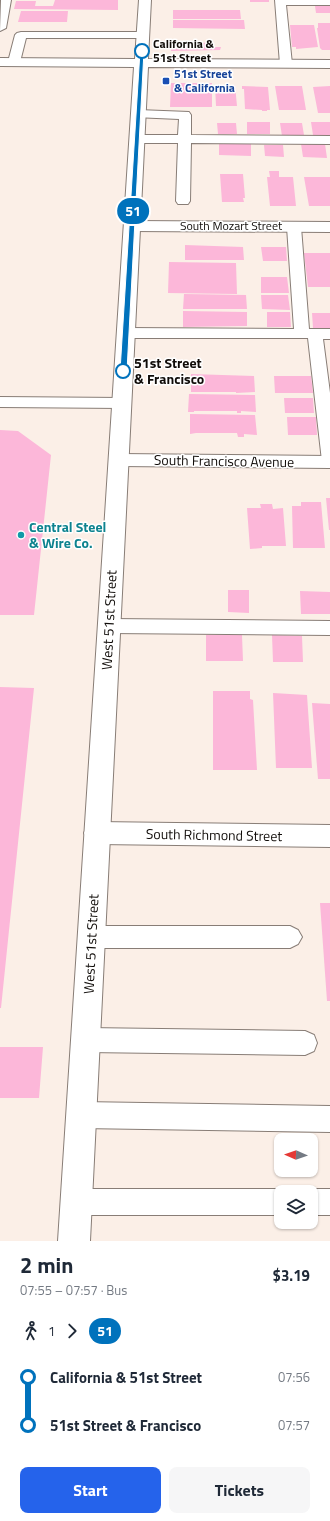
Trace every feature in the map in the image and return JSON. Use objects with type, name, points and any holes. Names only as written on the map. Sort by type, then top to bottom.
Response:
[{"type":"street","name":"West 51st Street","points":[[74,1241],[145,0]]},
{"type":"street","points":[[0,62],[330,64]]},
{"type":"street","name":"South Mozart Street","points":[[132,226],[330,227]]},
{"type":"street","name":"South Francisco Avenue","points":[[119,460],[330,461]]},
{"type":"street","name":"South Richmond Street","points":[[97,833],[330,836]]},
{"type":"lane","points":[[0,0],[6,0],[0,28]]},
{"type":"lane","points":[[286,64],[280,1],[330,2]]},
{"type":"lane","points":[[14,62],[21,35],[142,35]]},
{"type":"lane","points":[[138,114],[185,115],[183,201]]},
{"type":"lane","points":[[137,139],[330,140]]},
{"type":"lane","points":[[294,227],[315,334],[330,461]]},
{"type":"lane","points":[[126,333],[315,334]]},
{"type":"lane","points":[[0,402],[122,403]]},
{"type":"lane","points":[[109,626],[330,628]]},
{"type":"lane","points":[[91,937],[290,937]]},
{"type":"lane","points":[[86,1040],[305,1043]]},
{"type":"lane","points":[[81,1115],[330,1119]]},
{"type":"lane","points":[[76,1202],[274,1202]]},
{"type":"lane","points":[[318,1202],[330,1202]]},
{"type":"building","points":[[55,0],[118,0],[118,10],[14,9],[16,1],[36,1],[35,6],[53,6]]},
{"type":"building","points":[[250,0],[269,0],[269,2],[250,2]]},
{"type":"building","points":[[315,6],[330,6],[330,13],[316,13]]},
{"type":"building","points":[[173,10],[240,10],[241,19],[173,19]]},
{"type":"building","points":[[21,11],[68,11],[67,22],[18,22]]},
{"type":"building","points":[[173,20],[244,20],[245,29],[173,28]]},
{"type":"building","points":[[318,23],[330,23],[330,50],[322,50],[320,48],[317,28]]},
{"type":"building","points":[[290,25],[314,25],[318,47],[296,49],[296,47],[292,47]]},
{"type":"building","points":[[172,42],[213,43],[212,47],[221,47],[220,50],[171,51]]},
{"type":"building","points":[[171,83],[212,83],[212,107],[170,107]]},
{"type":"building","points":[[215,85],[235,85],[237,106],[216,106]]},
{"type":"building","points":[[242,86],[268,87],[270,110],[262,111],[245,109],[244,89],[242,89]]},
{"type":"building","points":[[275,86],[302,86],[306,110],[279,110]]},
{"type":"building","points":[[330,86],[330,113],[318,113],[313,87]]},
{"type":"building","points":[[247,122],[270,122],[270,134],[247,134]]},
{"type":"building","points":[[311,122],[330,122],[330,135],[313,135]]},
{"type":"building","points":[[217,123],[236,123],[237,134],[218,134]]},
{"type":"building","points":[[280,123],[302,123],[304,135],[282,136]]},
{"type":"building","points":[[219,143],[251,144],[251,156],[219,155]]},
{"type":"building","points":[[301,144],[325,144],[327,158],[303,157]]},
{"type":"building","points":[[264,145],[283,145],[284,157],[265,156]]},
{"type":"building","points":[[269,171],[279,171],[279,177],[293,177],[296,206],[270,206],[267,177],[270,177]]},
{"type":"building","points":[[220,174],[243,174],[244,202],[222,202]]},
{"type":"building","points":[[304,177],[330,177],[330,206],[309,206]]},
{"type":"building","points":[[185,245],[243,247],[244,260],[185,260]]},
{"type":"building","points":[[261,247],[286,247],[287,261],[263,261]]},
{"type":"building","points":[[304,253],[330,253],[330,287],[308,287]]},
{"type":"building","points":[[169,262],[236,263],[237,294],[168,293]]},
{"type":"building","points":[[261,277],[287,277],[289,293],[261,293]]},
{"type":"building","points":[[184,294],[246,295],[247,309],[183,309]]},
{"type":"building","points":[[261,295],[288,295],[290,310],[262,309]]},
{"type":"building","points":[[183,311],[247,312],[247,326],[183,327]]},
{"type":"building","points":[[267,312],[290,312],[291,327],[267,327]]},
{"type":"building","points":[[312,313],[330,313],[330,328],[313,328]]},
{"type":"building","points":[[191,374],[254,376],[255,392],[191,392]]},
{"type":"building","points":[[274,376],[311,376],[313,393],[275,393]]},
{"type":"building","points":[[189,394],[255,395],[256,412],[188,412]]},
{"type":"building","points":[[284,398],[313,398],[314,413],[285,413]]},
{"type":"building","points":[[190,414],[255,415],[257,435],[244,434],[244,437],[238,437],[237,433],[190,434]]},
{"type":"building","points":[[287,417],[316,417],[317,435],[288,435]]},
{"type":"building","name":"Central Steel & Wire Co.","points":[[0,430],[18,431],[51,455],[34,615],[0,615]]},
{"type":"building","points":[[326,498],[330,498],[330,530],[329,530]]},
{"type":"building","points":[[301,502],[321,502],[325,548],[293,548],[292,506],[301,506]]},
{"type":"building","points":[[260,504],[272,504],[273,509],[283,508],[286,546],[262,546],[262,548],[250,549],[247,508],[261,508]]},
{"type":"building","points":[[228,590],[249,590],[249,613],[228,612]]},
{"type":"building","points":[[300,591],[330,592],[330,614],[301,614]]},
{"type":"building","points":[[206,635],[242,635],[243,661],[206,661]]},
{"type":"building","points":[[272,635],[302,636],[303,662],[273,662]]},
{"type":"building","points":[[0,687],[34,688],[1,1008],[0,1008]]},
{"type":"building","points":[[213,691],[250,691],[250,699],[253,700],[257,770],[213,770]]},
{"type":"building","points":[[273,693],[307,695],[312,768],[276,768]]},
{"type":"building","points":[[312,703],[330,704],[330,779],[318,779]]},
{"type":"building","points":[[320,903],[330,903],[330,1001],[327,1001]]},
{"type":"building","points":[[0,1047],[43,1047],[39,1098],[0,1098]]},
{"type":"bus line","name":"51","points":[[123,371],[142,51]]},
{"type":"place","name":"California & 51st Street","points":[[142,51]]},
{"type":"place","name":"51st Street & California","points":[[166,81]]},
{"type":"place","name":"51st Street & Francisco","points":[[123,371]]},
{"type":"place","name":"Central Steel & Wire Co.","points":[[21,535]]}]
